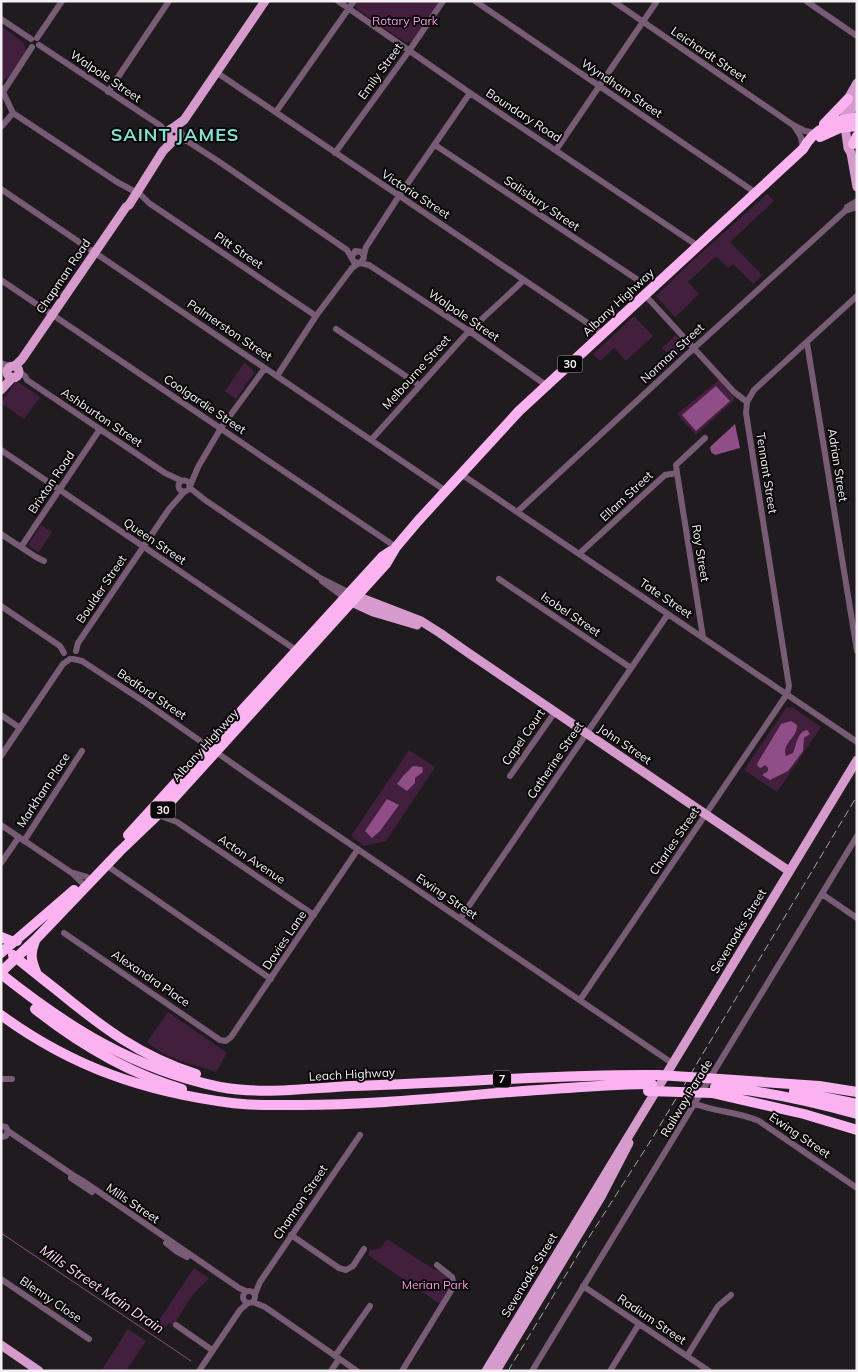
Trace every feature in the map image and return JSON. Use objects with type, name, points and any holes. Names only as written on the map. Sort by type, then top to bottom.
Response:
[{"type":"highway","points":[[818,132],[852,96]]},
{"type":"highway","name":"30","points":[[803,148],[808,140],[818,132],[838,120],[851,122]]},
{"type":"highway","name":"30","points":[[803,148],[851,122]]},
{"type":"highway","name":"Albany Highway","points":[[1,973],[162,811],[296,650],[386,564],[396,547],[519,411],[803,148]]},
{"type":"highway","name":"Albany Highway","points":[[3,949],[17,941],[84,880],[213,749],[351,598]]},
{"type":"highway","points":[[1,937],[17,941]]},
{"type":"highway","points":[[35,940],[31,952],[31,960],[37,974]]},
{"type":"highway","points":[[3,949],[109,1031],[140,1050],[174,1067],[214,1080],[285,1090]]},
{"type":"highway","name":"Leach Highway","points":[[1,973],[12,986]]},
{"type":"highway","name":"Leach Highway","points":[[1,981],[12,986],[77,1030],[106,1046],[153,1067],[203,1083],[237,1090],[285,1090],[623,1074],[658,1075],[715,1086],[734,1080]]},
{"type":"highway","name":"7","points":[[12,986],[48,1019],[112,1060],[180,1088],[255,1104],[327,1105],[392,1102],[568,1088],[646,1089],[715,1086],[780,1095],[857,1114]]},
{"type":"highway","points":[[3,1017],[66,1056],[131,1083],[232,1103],[255,1104]]},
{"type":"highway","name":"7","points":[[734,1080],[819,1086],[857,1092]]},
{"type":"highway","name":"7","points":[[734,1080],[857,1104]]},
{"type":"highway","points":[[715,1086],[857,1130]]},
{"type":"highway","points":[[568,1088],[646,1089]]},
{"type":"highway","points":[[327,1105],[506,1098],[646,1089]]},
{"type":"main road","name":"Chapman Road","points":[[2,388],[11,370],[22,359],[126,208],[125,205],[135,194],[163,150],[176,135],[184,120],[265,1]]},
{"type":"main road","points":[[857,83],[852,96],[848,148],[854,144],[857,188]]},
{"type":"main road","name":"John Street","points":[[351,598],[373,612],[419,626],[439,637],[446,638],[789,871]]},
{"type":"main road","name":"Sevenoaks Street","points":[[486,1371],[857,760]]},
{"type":"main road","name":"Sevenoaks Street","points":[[496,1371],[614,1174],[640,1115]]},
{"type":"main road","points":[[1,1345],[39,1371]]},
{"type":"street","points":[[1,127],[13,113],[2,90],[62,1]]},
{"type":"street","points":[[108,92],[169,1]]},
{"type":"street","name":"Boundary Road","points":[[338,1],[470,93],[698,246]]},
{"type":"street","points":[[276,112],[354,1]]},
{"type":"street","name":"Emily Street","points":[[335,153],[442,1]]},
{"type":"street","name":"Wyndham Street","points":[[475,1],[756,193]]},
{"type":"street","name":"Leichardt Street","points":[[613,1],[793,125],[805,131],[818,132]]},
{"type":"street","points":[[556,150],[598,85],[657,1]]},
{"type":"street","points":[[806,1],[857,36]]},
{"type":"street","name":"Walpole Street","points":[[1,20],[469,331],[546,385]]},
{"type":"street","name":"Victoria Street","points":[[216,72],[598,330],[602,335]]},
{"type":"street","points":[[277,376],[316,316],[352,268],[470,93]]},
{"type":"street","name":"Pitt Street","points":[[13,113],[316,316]]},
{"type":"street","points":[[793,125],[801,137],[803,148]]},
{"type":"street","name":"Salisbury Street","points":[[435,145],[638,280]]},
{"type":"street","name":"Palmerston Street","points":[[1,189],[446,491]]},
{"type":"street","name":"Norman Street","points":[[517,512],[847,207],[857,201]]},
{"type":"street","name":"Norman Street","points":[[844,211],[857,207]]},
{"type":"street","name":"Coolgardie Street","points":[[1,280],[396,547]]},
{"type":"street","name":"Melbourne Street","points":[[371,440],[469,331],[524,280]]},
{"type":"street","points":[[645,295],[734,392],[747,402],[754,390],[857,296]]},
{"type":"street","points":[[336,329],[419,385]]},
{"type":"street","name":"Adrian Street","points":[[806,343],[857,651]]},
{"type":"street","points":[[183,481],[198,467],[221,428],[265,368]]},
{"type":"street","name":"Ashburton Street","points":[[11,370],[25,376],[27,380],[165,473],[184,489],[205,500],[320,578],[324,584],[351,598]]},
{"type":"street","name":"Tennant Street","points":[[747,402],[746,413],[790,686],[788,694]]},
{"type":"street","name":"Brixton Road","points":[[21,548],[100,429]]},
{"type":"street","points":[[677,473],[676,465],[705,438]]},
{"type":"street","name":"Queen Street","points":[[1,450],[296,650]]},
{"type":"street","name":"Boulder Street","points":[[1,756],[63,664],[69,652],[78,643],[198,467]]},
{"type":"street","name":"Ashburton Street","points":[[165,473],[187,482],[184,489]]},
{"type":"street","name":"Ellam Street","points":[[580,553],[665,475],[677,473]]},
{"type":"street","name":"Roy Street","points":[[677,473],[703,637]]},
{"type":"street","name":"Tate Street","points":[[461,474],[857,742]]},
{"type":"street","points":[[1,534],[44,561]]},
{"type":"street","name":"Isobel Street","points":[[499,579],[631,668]]},
{"type":"street","name":"Bedford Street","points":[[1,606],[213,749]]},
{"type":"street","name":"Catherine Street","points":[[460,919],[668,614]]},
{"type":"street","name":"Charles Street","points":[[580,1000],[788,694]]},
{"type":"street","name":"Capel Court","points":[[510,776],[554,712]]},
{"type":"street","points":[[1,715],[20,728]]},
{"type":"street","name":"Ewing Street","points":[[213,749],[672,1063]]},
{"type":"street","name":"Markham Place","points":[[1,863],[21,839],[82,751]]},
{"type":"street","name":"Acton Avenue","points":[[162,811],[314,914]]},
{"type":"street","points":[[1,825],[84,880]]},
{"type":"street","name":"Railway Parade","points":[[532,1371],[696,1104],[857,836]]},
{"type":"street","name":"Davies Lane","points":[[226,1041],[231,1037],[271,979],[358,849]]},
{"type":"street","points":[[105,867],[271,979]]},
{"type":"street","points":[[822,894],[857,918]]},
{"type":"street","name":"Alexandra Place","points":[[64,932],[220,1040],[226,1041]]},
{"type":"street","points":[[1,1079],[12,1079]]},
{"type":"street","name":"Ewing Street","points":[[696,1104],[759,1121],[857,1188]]},
{"type":"street","name":"Mills Street","points":[[1,1126],[6,1127],[4,1136],[83,1181],[357,1371]]},
{"type":"street","name":"Channon Street","points":[[199,1371],[360,1135]]},
{"type":"street","points":[[291,1235],[339,1268],[346,1270],[353,1266],[364,1250]]},
{"type":"street","points":[[402,1371],[454,1286],[452,1277],[437,1265]]},
{"type":"street","points":[[542,1294],[542,1277],[546,1279],[552,1277]]},
{"type":"street","name":"Blenny Close","points":[[1,1279],[89,1338]]},
{"type":"street","name":"Radium Street","points":[[583,1286],[709,1371]]},
{"type":"street","points":[[688,1356],[718,1306],[731,1295]]},
{"type":"street","points":[[331,1371],[337,1357],[370,1306]]},
{"type":"street","points":[[610,1371],[639,1324]]},
{"type":"street","points":[[176,1325],[212,1350]]},
{"type":"green space","name":"Rotary Park","points":[[357,1],[439,1],[412,41],[406,43],[357,9],[355,6]]},
{"type":"green space","points":[[1,26],[24,43],[26,52],[9,77],[4,80],[1,79]]},
{"type":"green space","points":[[767,194],[774,201],[730,242],[762,275],[753,284],[733,264],[728,268],[716,256],[688,282],[699,294],[675,317],[656,296]]},
{"type":"green space","points":[[634,316],[653,336],[626,361],[614,348],[600,361],[593,354]]},
{"type":"green space","points":[[676,335],[686,347],[673,358],[662,348]]},
{"type":"green space","points":[[244,363],[254,373],[236,399],[225,391]]},
{"type":"green space","points":[[719,380],[735,399],[696,435],[677,414]]},
{"type":"green space","points":[[15,383],[20,383],[40,397],[24,419],[1,403]]},
{"type":"green space","points":[[41,525],[52,532],[39,552],[30,547],[29,543]]},
{"type":"green space","points":[[792,707],[821,727],[777,792],[744,770],[786,708]]},
{"type":"green space","points":[[409,750],[435,767],[386,841],[364,846],[351,836]]},
{"type":"green space","points":[[168,1012],[227,1053],[216,1072],[171,1057],[147,1042]]},
{"type":"green space","name":"Merian Park","points":[[387,1239],[451,1278],[451,1285],[440,1304],[368,1255],[370,1250],[380,1249]]},
{"type":"green space","points":[[194,1268],[209,1278],[191,1297],[173,1326],[169,1323],[158,1336],[152,1331]]},
{"type":"green space","points":[[128,1329],[146,1341],[126,1371],[101,1371]]},
{"type":"shaded area","points":[[716,386],[730,401],[696,431],[682,415]]},
{"type":"shaded area","points":[[735,424],[740,448],[715,455],[711,452],[710,447]]},
{"type":"shaded area","points":[[791,721],[797,725],[797,730],[786,748],[786,756],[793,753],[801,733],[807,730],[810,734],[804,738],[803,751],[788,771],[770,780],[762,775],[768,771],[768,768],[765,765],[761,768],[757,766],[758,762],[781,724]]},
{"type":"shaded area","points":[[413,766],[422,767],[423,772],[415,778],[415,783],[407,791],[397,784]]},
{"type":"shaded area","points":[[387,799],[399,805],[380,831],[372,838],[365,831]]},
{"type":"waterway","name":"Mills Street Main Drain","points":[[1,1233],[191,1361]]},
{"type":"railway","points":[[508,1371],[579,1253],[653,1137],[857,796]]},
{"type":"district","name":"SAINT JAMES","points":[[175,134]]}]
